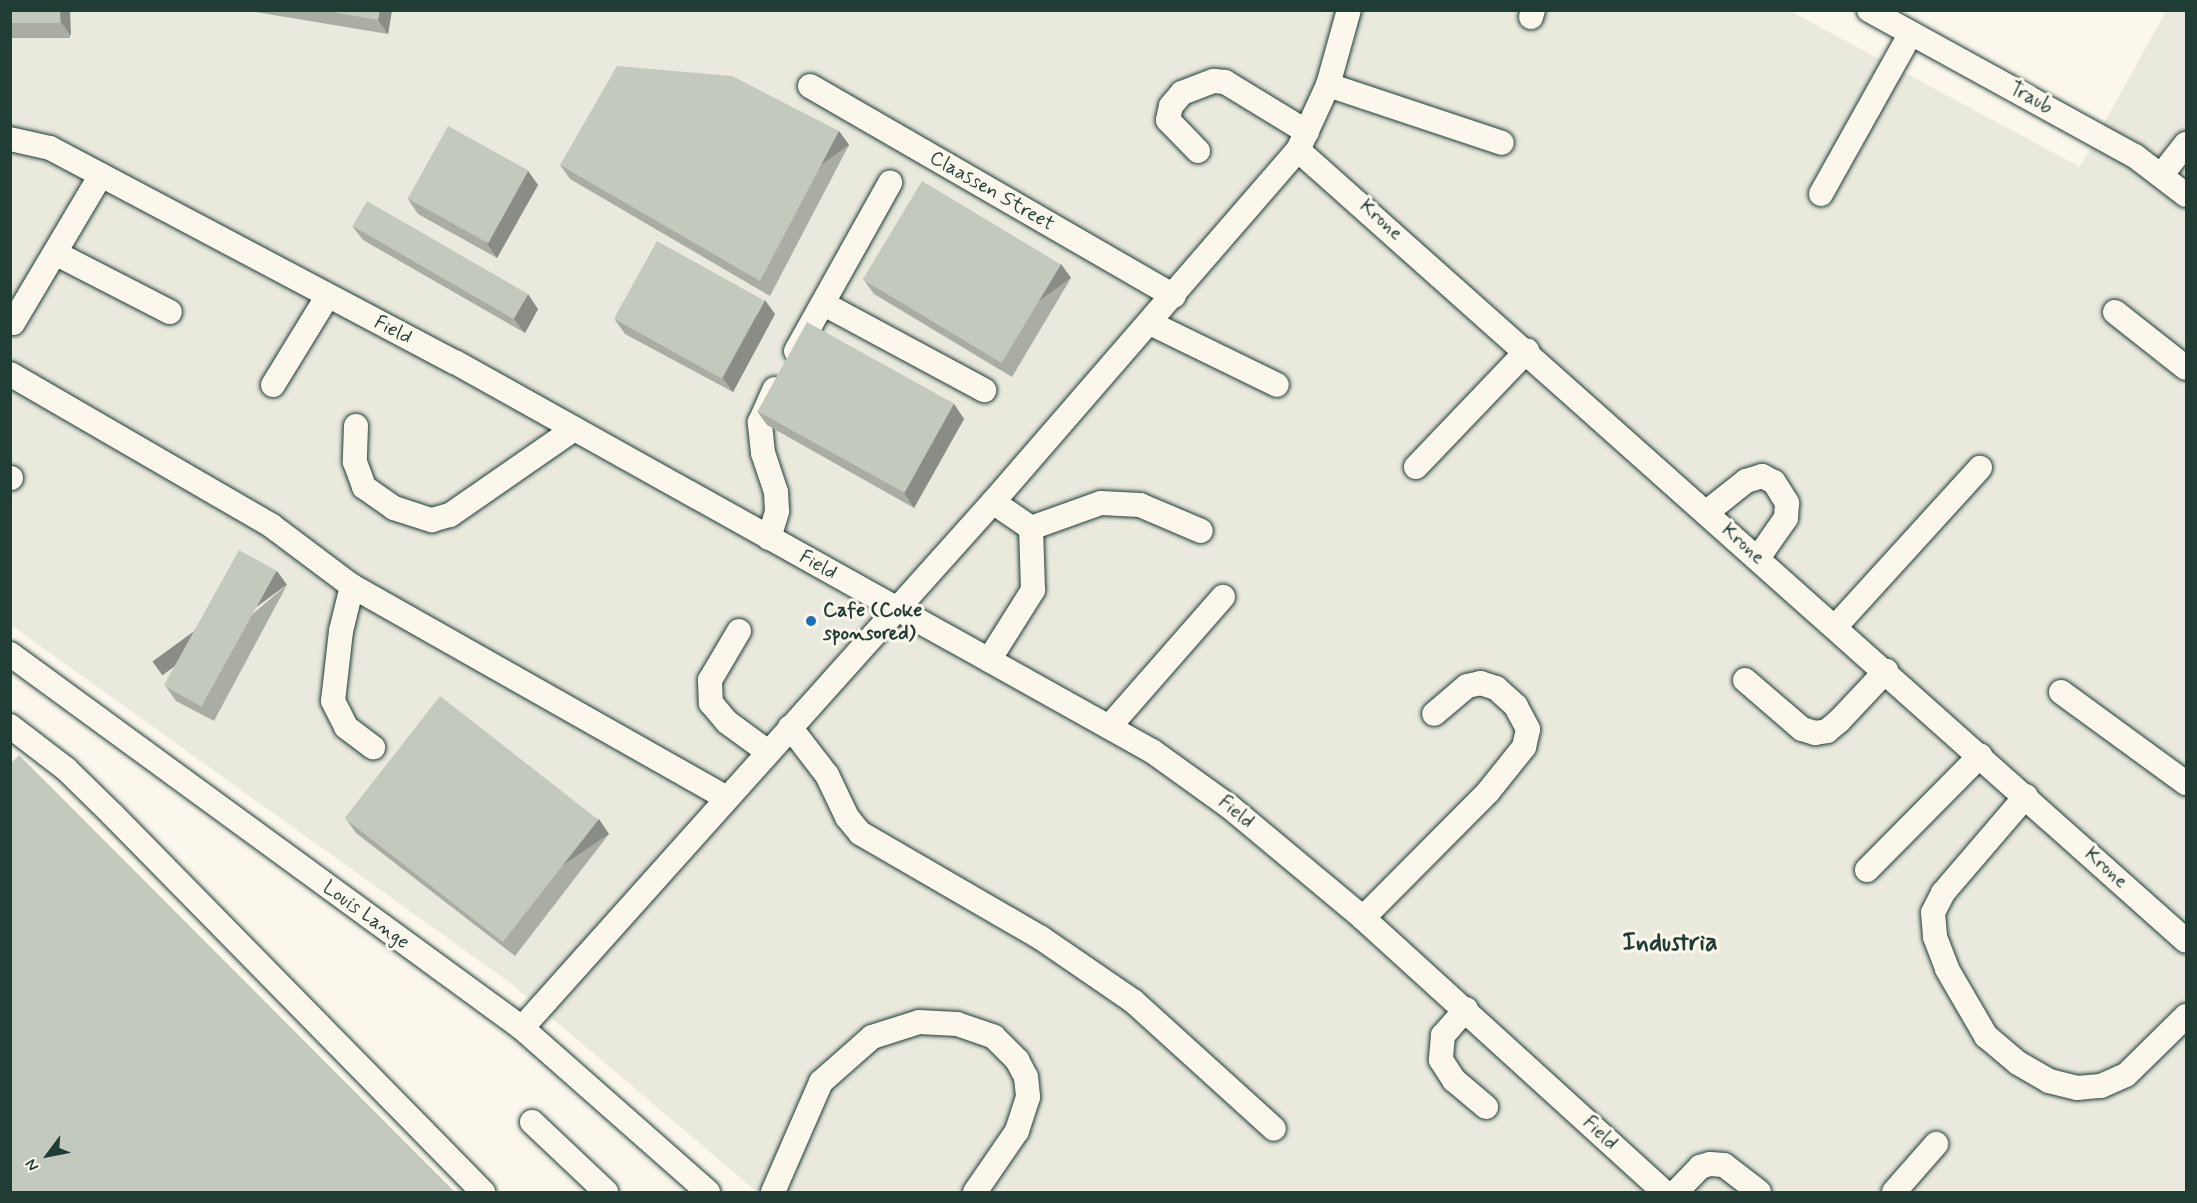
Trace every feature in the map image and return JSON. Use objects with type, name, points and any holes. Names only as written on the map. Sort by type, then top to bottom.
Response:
[{"type":"street","points":[[522,1028],[993,502],[1174,296],[1303,141],[1328,85],[1349,10]]},
{"type":"street","name":"Traub","points":[[1869,10],[2163,173],[2187,195]]},
{"type":"street","points":[[1821,194],[1911,33]]},
{"type":"street","name":"Krone","points":[[1198,151],[1168,120],[1171,106],[1182,93],[1214,81],[1225,82],[1303,141],[1527,351],[2187,941]]},
{"type":"street","points":[[1328,85],[1502,143]]},
{"type":"street","name":"Claassen Street","points":[[810,86],[1174,296]]},
{"type":"street","name":"Field","points":[[10,139],[50,148],[574,429],[1109,727],[1190,775],[1363,918],[1466,1009],[1664,1192]]},
{"type":"street","points":[[2163,173],[2187,144]]},
{"type":"street","points":[[13,323],[101,175]]},
{"type":"street","points":[[768,538],[777,511],[776,492],[763,453],[760,422],[890,183]]},
{"type":"street","points":[[55,253],[170,312]]},
{"type":"street","points":[[273,385],[327,297]]},
{"type":"street","points":[[824,304],[984,390]]},
{"type":"street","points":[[2115,312],[2187,368]]},
{"type":"street","points":[[1150,323],[1277,385]]},
{"type":"street","points":[[1416,467],[1527,351]]},
{"type":"street","points":[[10,374],[272,526],[352,586],[726,798]]},
{"type":"street","points":[[356,426],[356,462],[364,487],[394,508],[432,520],[450,515],[574,429]]},
{"type":"street","points":[[1836,627],[1980,468]]},
{"type":"street","points":[[1707,513],[1746,481],[1762,476],[1774,482],[1787,503],[1786,518],[1758,558]]},
{"type":"street","points":[[993,502],[1031,528]]},
{"type":"street","points":[[1031,528],[1101,503],[1140,505],[1201,531]]},
{"type":"street","points":[[988,660],[1033,590],[1031,528]]},
{"type":"street","points":[[352,586],[341,631],[333,701],[346,727],[373,747]]},
{"type":"street","points":[[1109,727],[1223,597]]},
{"type":"street","points":[[739,631],[710,680],[711,704],[727,722],[768,752]]},
{"type":"street","name":"Louis Lange","points":[[10,654],[522,1028],[708,1192]]},
{"type":"street","points":[[1745,680],[1802,729],[1815,733],[1827,730],[1839,721],[1886,672]]},
{"type":"street","points":[[1363,918],[1488,792],[1524,747],[1528,729],[1516,706],[1496,688],[1481,683],[1467,686],[1434,714]]},
{"type":"street","points":[[2061,692],[2187,783]]},
{"type":"street","points":[[10,726],[66,769],[105,807],[483,1192]]},
{"type":"street","points":[[790,727],[827,775],[847,818],[860,833],[1041,938],[1132,1002],[1274,1129]]},
{"type":"street","points":[[1867,870],[1980,756]]},
{"type":"street","points":[[2026,796],[1943,893],[1933,913],[1935,937],[1947,969],[1986,1036],[2018,1063],[2049,1081],[2077,1088],[2101,1086],[2126,1075],[2187,1016]]},
{"type":"street","points":[[1466,1009],[1443,1035],[1441,1060],[1454,1080],[1486,1107]]},
{"type":"street","points":[[773,1192],[821,1082],[872,1037],[919,1022],[957,1024],[994,1038],[1017,1060],[1026,1077],[1028,1097],[1017,1131],[975,1192]]},
{"type":"street","points":[[532,1122],[606,1192]]},
{"type":"street","points":[[1894,1192],[1936,1144]]},
{"type":"street","points":[[1676,1192],[1700,1167],[1710,1164],[1724,1165],[1759,1192]]},
{"type":"shaded area","points":[[11,11],[1790,11],[2080,167],[2166,11],[2186,11],[2186,1192],[757,1192],[513,985],[11,625]]},
{"type":"building","points":[[10,10],[60,10],[60,23],[10,23]]},
{"type":"building","points":[[321,10],[380,10],[378,20]]},
{"type":"building","points":[[617,66],[732,76],[839,131],[760,281],[560,165]]},
{"type":"building","points":[[448,126],[528,171],[488,243],[408,199]]},
{"type":"building","points":[[922,181],[1061,264],[1002,363],[863,280]]},
{"type":"building","points":[[367,201],[528,294],[514,319],[352,226]]},
{"type":"building","points":[[657,241],[765,301],[721,378],[614,319]]},
{"type":"building","points":[[807,322],[954,403],[904,493],[758,411]]},
{"type":"building","points":[[239,550],[277,571],[201,706],[164,686]]},
{"type":"building","points":[[440,696],[598,820],[503,942],[345,818]]},
{"type":"building","points":[[19,755],[455,1192],[10,1192],[10,764]]},
{"type":"place","name":"Cafe (Coke sponsored)","points":[[811,621]]},
{"type":"district","name":"Industria","points":[[1670,944]]}]
